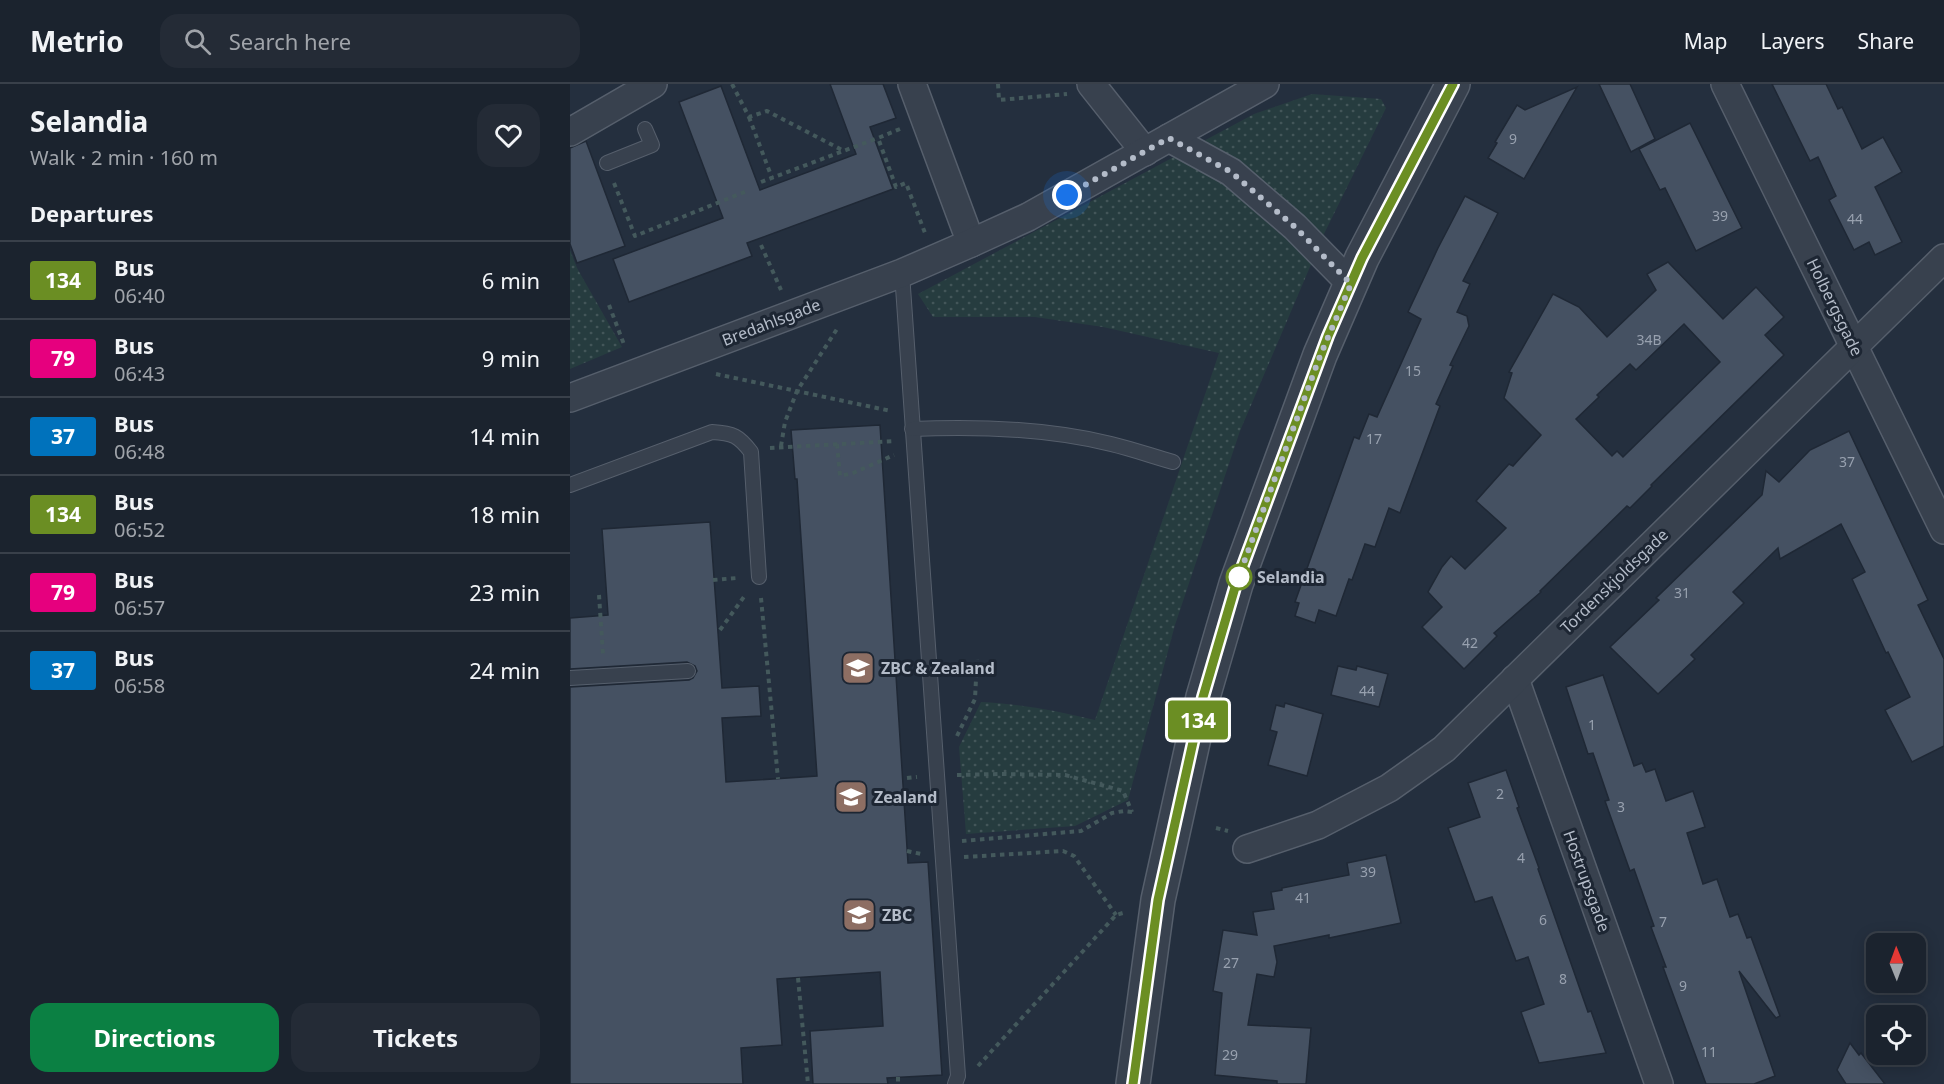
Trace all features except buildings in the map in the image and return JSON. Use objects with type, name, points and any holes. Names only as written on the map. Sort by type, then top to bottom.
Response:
[{"type":"street","points":[[570,132],[653,84]]},
{"type":"street","points":[[912,84],[970,243]]},
{"type":"street","name":"Bredahlsgade","points":[[570,398],[902,273],[1028,217],[1265,84]]},
{"type":"street","points":[[1133,1084],[1158,900],[1203,697],[1236,584],[1320,356],[1362,258],[1453,84]]},
{"type":"street","name":"Holbergsgade","points":[[1725,84],[1944,530]]},
{"type":"street","points":[[1095,88],[1145,152]]},
{"type":"street","points":[[1169,138],[1231,172],[1295,227],[1351,284]]},
{"type":"street","name":"Tordenskjoldsgade","points":[[1247,849],[1318,825],[1389,788],[1444,749],[1944,258]]},
{"type":"street","name":"Hostrupsgade","points":[[1515,679],[1659,1084]]},
{"type":"lane","points":[[607,163],[652,146],[645,129]]},
{"type":"lane","points":[[902,273],[957,1080]]},
{"type":"lane","points":[[912,428],[979,427],[1045,432],[1110,444],[1173,462]]},
{"type":"lane","points":[[570,485],[712,432],[726,433],[741,438],[752,452],[759,577]]},
{"type":"lane","points":[[570,678],[688,671]]},
{"type":"path","points":[[732,84],[750,117],[772,178]]},
{"type":"path","points":[[998,84],[999,100],[1095,88]]},
{"type":"path","points":[[750,117],[767,111],[844,151]]},
{"type":"path","points":[[761,182],[909,125]]},
{"type":"path","points":[[878,138],[896,187],[906,183],[928,239]]},
{"type":"path","points":[[607,163],[635,236],[747,191]]},
{"type":"path","points":[[761,245],[783,296]]},
{"type":"path","points":[[609,305],[629,356]]},
{"type":"path","points":[[781,446],[785,422],[797,391],[838,326]]},
{"type":"path","points":[[709,373],[797,391],[912,428]]},
{"type":"path","points":[[752,452],[781,446],[837,444],[912,428]]},
{"type":"path","points":[[837,444],[840,476],[853,473],[897,454],[912,428]]},
{"type":"path","points":[[720,630],[759,577]]},
{"type":"path","points":[[759,577],[778,779]]},
{"type":"path","points":[[599,595],[605,676]]},
{"type":"path","points":[[954,744],[975,699],[977,659]]},
{"type":"path","points":[[954,765],[955,775],[1065,775],[1124,791],[1132,812],[1112,813],[1081,831],[942,842],[907,851],[943,858],[1063,850],[1074,856],[1116,915]]},
{"type":"path","points":[[907,778],[937,777]]},
{"type":"path","points":[[957,1080],[976,1068],[1116,915],[1158,900]]},
{"type":"path","points":[[798,978],[808,1084]]},
{"type":"path","points":[[898,1077],[898,1084]]},
{"type":"green space","points":[[1312,94],[1381,99],[1386,108],[1324,234],[1240,431],[1175,625],[1128,800],[1075,826],[966,834],[959,747],[981,702],[1038,708],[1095,720],[1219,353],[1103,327],[1035,317],[933,317],[918,294],[1254,114]]},
{"type":"green space","points":[[570,250],[577,268],[622,347],[570,369]]},
{"type":"bus line","name":"134","points":[[1133,1084],[1158,900],[1169,846],[1203,697],[1236,584],[1328,336],[1362,258],[1453,84]]},
{"type":"place","name":"Selandia","points":[[1239,577]]},
{"type":"place","name":"ZBC & Zealand","points":[[858,668]]},
{"type":"place","name":"Zealand","points":[[851,797]]},
{"type":"place","name":"ZBC","points":[[859,915]]},
{"type":"route","points":[[1067,195],[1169,138],[1231,172],[1295,227],[1351,284],[1320,356],[1236,584],[1239,577]]}]
